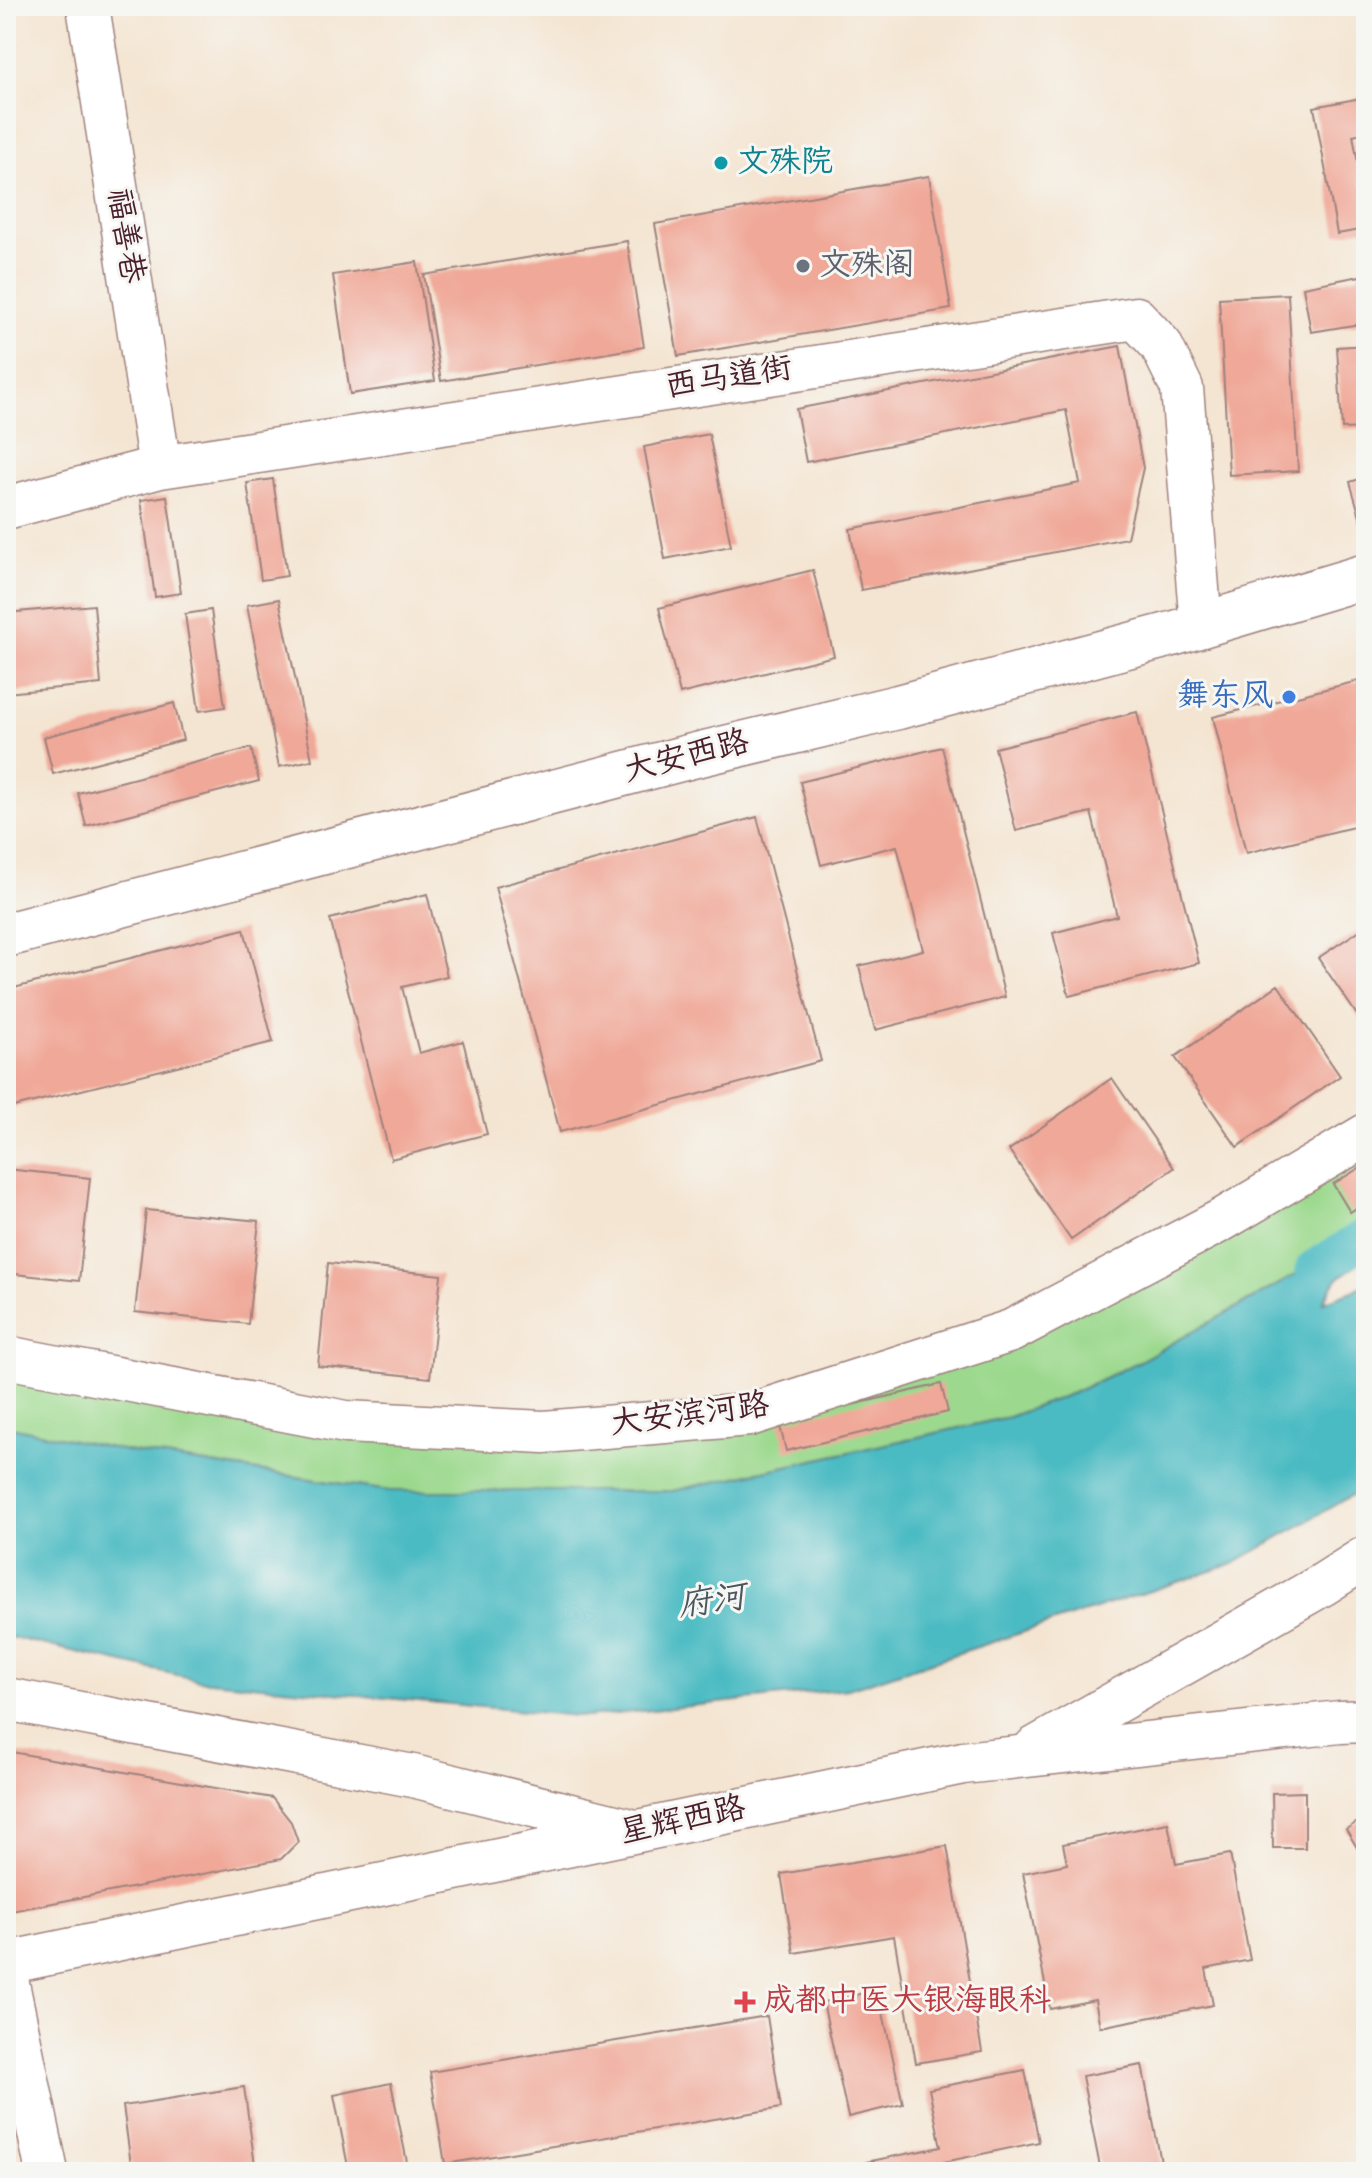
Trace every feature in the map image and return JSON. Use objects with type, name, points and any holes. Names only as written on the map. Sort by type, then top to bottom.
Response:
[{"type":"street","name":"福善巷","points":[[88,6],[160,467]]},
{"type":"street","name":"西马道街","points":[[6,508],[160,467],[1136,318],[1161,345],[1182,388],[1201,626]]},
{"type":"street","name":"大安西路","points":[[6,935],[692,756],[898,707],[1201,626],[1366,576]]},
{"type":"street","name":"大安滨河路","points":[[6,1357],[346,1422],[544,1432],[749,1415],[1011,1331],[1222,1220],[1366,1135]]},
{"type":"street","points":[[1020,1757],[1366,1557]]},
{"type":"street","points":[[6,1699],[413,1776],[637,1831]]},
{"type":"street","name":"星辉西路","points":[[6,1963],[963,1763],[1366,1721]]},
{"type":"street","points":[[6,1974],[47,2172]]},
{"type":"green space","points":[[1366,1149],[1366,1226],[1299,1273],[1140,1361],[1073,1393],[1009,1417],[673,1491],[389,1491],[126,1451],[6,1426],[6,1371],[357,1437],[775,1416]]},
{"type":"water","name":"府河","points":[[1354,1235],[1366,1257],[1336,1280],[1323,1302],[1366,1283],[1366,1487],[1233,1564],[848,1689],[587,1717],[199,1680],[6,1636],[6,1426],[126,1451],[389,1491],[673,1491],[1009,1417],[1073,1393],[1140,1361],[1299,1273]]},
{"type":"building","points":[[1366,97],[1366,132],[1353,135],[1362,187],[1366,187],[1366,229],[1337,234],[1314,107]]},
{"type":"building","name":"文殊阁","points":[[929,176],[951,309],[678,356],[655,224]]},
{"type":"building","points":[[627,241],[644,347],[441,381],[424,275]]},
{"type":"building","points":[[417,262],[435,381],[350,394],[333,275]]},
{"type":"building","points":[[1360,276],[1366,323],[1311,332],[1303,287]]},
{"type":"building","points":[[1288,294],[1298,471],[1229,475],[1219,298]]},
{"type":"building","points":[[1366,345],[1366,428],[1342,429],[1337,347]]},
{"type":"building","points":[[1120,346],[1143,468],[1127,538],[861,590],[850,529],[1080,483],[1066,410],[806,462],[796,409]]},
{"type":"building","points":[[709,434],[731,546],[665,559],[644,447]]},
{"type":"building","points":[[1366,477],[1366,518],[1361,520],[1350,482]]},
{"type":"building","points":[[273,479],[287,576],[261,580],[247,483]]},
{"type":"building","points":[[167,496],[181,593],[155,597],[141,500]]},
{"type":"building","points":[[813,570],[834,656],[680,694],[659,608]]},
{"type":"building","points":[[279,599],[312,760],[279,767],[247,605]]},
{"type":"building","points":[[94,605],[101,684],[6,693],[6,613]]},
{"type":"building","points":[[211,610],[225,707],[199,711],[185,614]]},
{"type":"building","points":[[1366,679],[1366,824],[1246,853],[1213,717]]},
{"type":"building","points":[[174,703],[183,740],[53,774],[44,737]]},
{"type":"building","points":[[1137,712],[1199,963],[1069,996],[1053,933],[1117,916],[1091,812],[1016,831],[995,748]]},
{"type":"building","points":[[942,747],[1005,997],[875,1030],[859,966],[923,950],[897,846],[821,865],[800,782]]},
{"type":"building","points":[[251,748],[259,781],[86,826],[78,793]]},
{"type":"building","points":[[757,817],[821,1061],[560,1132],[495,887]]},
{"type":"building","points":[[427,894],[447,976],[402,987],[419,1053],[463,1041],[487,1134],[391,1159],[330,919]]},
{"type":"building","points":[[1366,926],[1366,1028],[1318,958]]},
{"type":"building","points":[[244,929],[273,1042],[6,1109],[6,990]]},
{"type":"building","points":[[1278,985],[1340,1076],[1237,1147],[1175,1057]]},
{"type":"building","points":[[1112,1078],[1174,1168],[1071,1240],[1009,1150]]},
{"type":"building","points":[[1366,1164],[1366,1202],[1350,1212],[1333,1184]]},
{"type":"building","points":[[6,1169],[90,1178],[79,1281],[6,1273]]},
{"type":"building","points":[[146,1210],[259,1221],[248,1324],[135,1312]]},
{"type":"building","points":[[328,1263],[441,1275],[430,1378],[318,1366]]},
{"type":"building","points":[[941,1384],[948,1412],[786,1451],[779,1422]]},
{"type":"building","points":[[6,1751],[272,1798],[291,1822],[298,1842],[281,1859],[6,1912]]},
{"type":"building","points":[[1305,1792],[1305,1848],[1273,1848],[1272,1793]]},
{"type":"building","points":[[1366,1817],[1366,1863],[1346,1829]]},
{"type":"building","points":[[1168,1823],[1176,1864],[1230,1854],[1250,1960],[1206,1969],[1213,2005],[1100,2027],[1095,2000],[1050,2009],[1023,1873],[1067,1864],[1063,1844]]},
{"type":"building","points":[[947,1846],[982,2052],[916,2063],[894,1936],[794,1953],[781,1874]]},
{"type":"building","points":[[878,1990],[903,2104],[848,2117],[823,2002]]},
{"type":"building","points":[[767,2016],[781,2108],[445,2164],[430,2072]]},
{"type":"building","points":[[1142,2065],[1163,2172],[1101,2172],[1082,2076]]},
{"type":"building","points":[[1025,2070],[1039,2142],[944,2162],[946,2172],[869,2172],[866,2162],[941,2147],[929,2089]]},
{"type":"building","points":[[391,2083],[409,2172],[349,2172],[334,2095]]},
{"type":"building","points":[[244,2087],[256,2172],[132,2172],[123,2106]]},
{"type":"waterway","points":[[1314,1269],[1366,1237]]},
{"type":"place","name":"文殊院","points":[[721,163]]},
{"type":"place","name":"文殊阁","points":[[803,266]]},
{"type":"place","name":"舞东风","points":[[1289,697]]},
{"type":"place","name":"成都中医大银海眼科","points":[[745,2002]]}]
